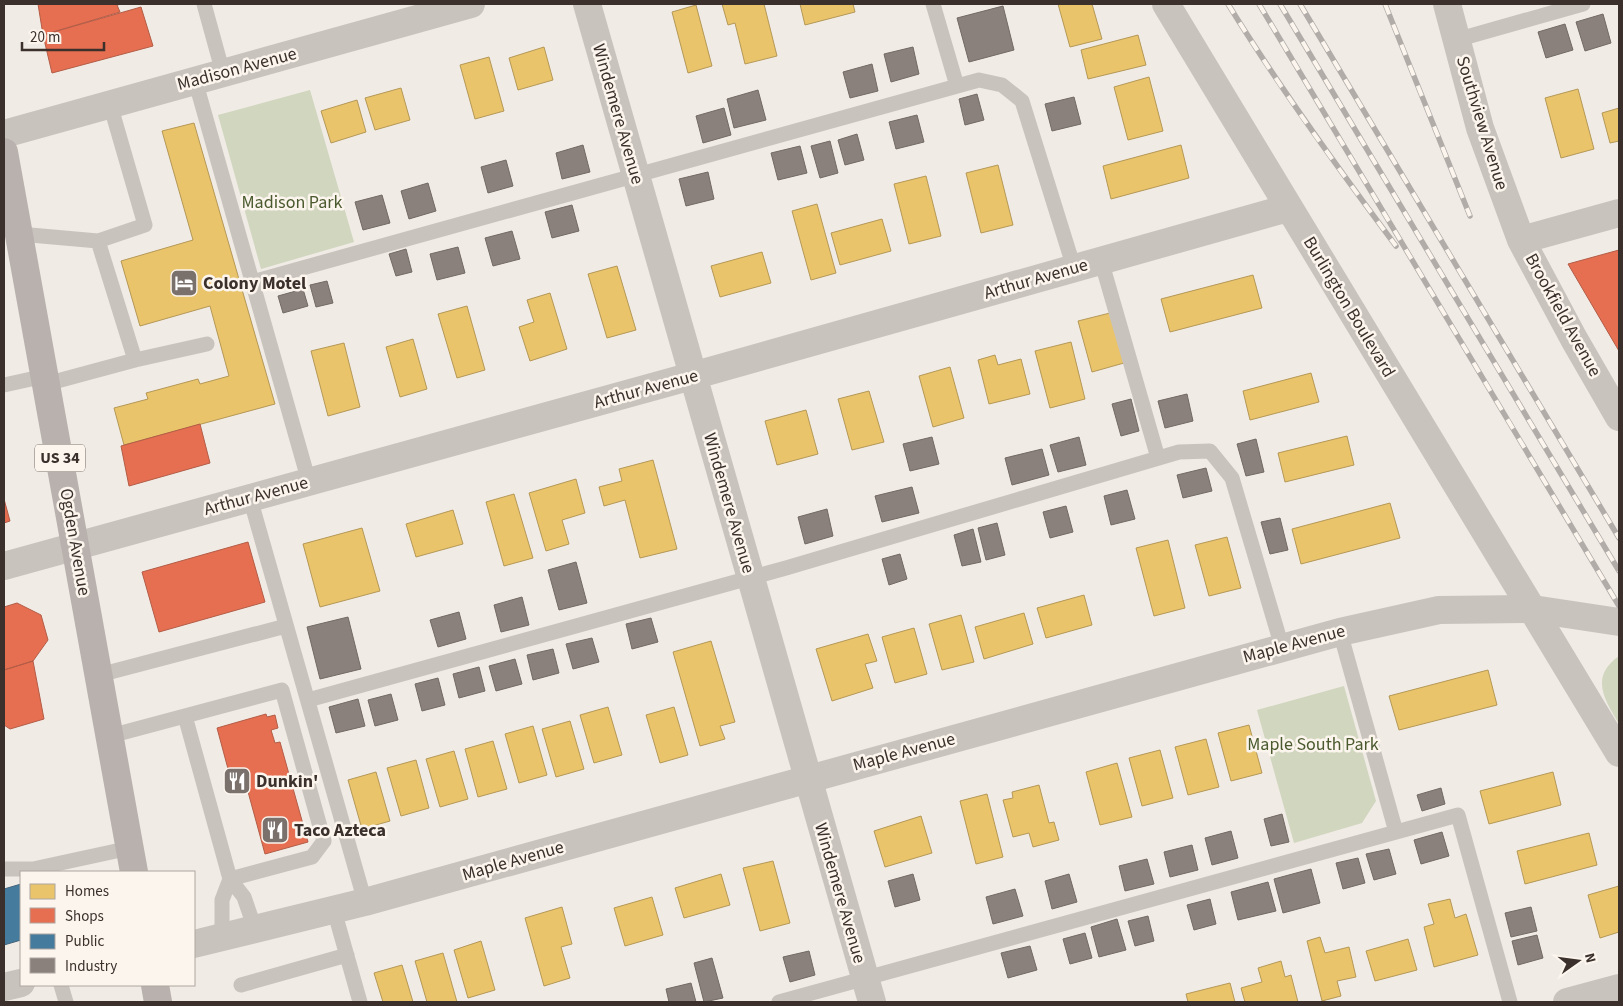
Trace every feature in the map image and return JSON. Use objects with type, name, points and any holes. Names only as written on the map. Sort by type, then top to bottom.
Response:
[{"type":"main road","name":"Ogden Avenue","points":[[4,152],[132,860]]},
{"type":"main road","points":[[155,986],[158,1002]]},
{"type":"street","name":"Madison Avenue","points":[[4,134],[471,4]]},
{"type":"street","name":"Windemere Avenue","points":[[587,4],[868,990]]},
{"type":"street","name":"Burlington Boulevard","points":[[1166,4],[1619,753]]},
{"type":"street","name":"Southview Avenue","points":[[1447,4],[1480,128],[1521,240]]},
{"type":"street","name":"Arthur Avenue","points":[[4,566],[692,376],[1288,208]]},
{"type":"street","points":[[1521,240],[1619,212]]},
{"type":"street","name":"Brookfield Avenue","points":[[1521,240],[1574,339],[1619,417]]},
{"type":"street","name":"Maple Avenue","points":[[195,944],[364,902],[1340,632],[1439,610],[1533,609],[1619,622]]},
{"type":"street","points":[[1567,1002],[1619,988]]},
{"type":"lane","points":[[204,4],[223,73]]},
{"type":"lane","points":[[933,4],[957,86]]},
{"type":"lane","points":[[1456,40],[1583,4]]},
{"type":"lane","points":[[195,80],[309,482]]},
{"type":"lane","points":[[252,282],[979,80],[1002,85],[1022,101],[1074,268]]},
{"type":"lane","points":[[19,234],[98,241],[145,225],[110,104]]},
{"type":"lane","points":[[98,241],[135,360]]},
{"type":"lane","points":[[1101,260],[1158,458]]},
{"type":"lane","points":[[4,385],[45,380],[207,344]]},
{"type":"lane","points":[[308,700],[750,578],[1180,452],[1210,451],[1232,478],[1282,647]]},
{"type":"lane","points":[[250,498],[364,902]]},
{"type":"lane","points":[[99,675],[286,626]]},
{"type":"lane","points":[[1340,632],[1396,832]]},
{"type":"lane","points":[[110,736],[282,690],[324,841],[312,857],[230,879]]},
{"type":"lane","points":[[185,716],[230,879],[244,897],[255,929]]},
{"type":"lane","points":[[779,1002],[868,990],[1458,814],[1510,1002]]},
{"type":"lane","points":[[4,869],[33,869],[132,860]]},
{"type":"lane","points":[[222,937],[222,900],[230,879]]},
{"type":"lane","points":[[334,910],[360,1002]]},
{"type":"lane","points":[[241,985],[347,955]]},
{"type":"lane","points":[[62,986],[66,1002]]},
{"type":"green space","name":"Madison Park","points":[[310,90],[354,242],[261,269],[218,115]]},
{"type":"green space","points":[[1619,656],[1619,724],[1605,697],[1602,689],[1602,680],[1604,672]]},
{"type":"green space","name":"Maple South Park","points":[[1344,686],[1376,801],[1362,823],[1294,843],[1257,710]]},
{"type":"building: Homes","points":[[722,4],[764,4],[777,56],[745,64],[735,23],[728,25]]},
{"type":"building: Homes","points":[[800,4],[853,4],[855,12],[805,25]]},
{"type":"building: Homes","points":[[1058,4],[1092,4],[1102,39],[1070,47]]},
{"type":"building: Homes","points":[[696,5],[712,66],[688,73],[672,12]]},
{"type":"building: Homes","points":[[1138,35],[1146,65],[1088,79],[1081,50]]},
{"type":"building: Homes","points":[[544,47],[553,80],[518,90],[509,58]]},
{"type":"building: Homes","points":[[489,57],[504,111],[475,119],[460,65]]},
{"type":"building: Homes","points":[[1149,77],[1163,131],[1128,140],[1114,87]]},
{"type":"building: Homes","points":[[401,88],[410,120],[375,130],[365,98]]},
{"type":"building: Homes","points":[[1578,89],[1594,149],[1561,158],[1545,98]]},
{"type":"building: Homes","points":[[357,100],[366,132],[331,143],[321,111]]},
{"type":"building: Homes","points":[[1619,108],[1619,141],[1610,143],[1602,113]]},
{"type":"building: Homes","name":"Colony Motel","points":[[194,123],[275,404],[124,445],[114,408],[148,399],[146,393],[198,379],[200,384],[229,376],[210,306],[140,326],[121,261],[193,240],[162,131]]},
{"type":"building: Homes","points":[[1181,145],[1189,178],[1111,199],[1103,166]]},
{"type":"building: Homes","points":[[998,165],[1013,225],[981,233],[966,173]]},
{"type":"building: Homes","points":[[926,176],[941,236],[909,244],[894,184]]},
{"type":"building: Homes","points":[[817,204],[836,273],[811,280],[792,211]]},
{"type":"building: Homes","points":[[882,219],[891,251],[840,265],[831,233]]},
{"type":"building: Homes","points":[[762,252],[771,283],[720,297],[711,266]]},
{"type":"building: Homes","points":[[617,266],[636,330],[607,338],[588,274]]},
{"type":"building: Homes","points":[[1253,275],[1262,308],[1170,332],[1161,299]]},
{"type":"building: Homes","points":[[550,293],[567,349],[530,361],[519,327],[534,322],[527,300]]},
{"type":"building: Homes","points":[[467,306],[485,370],[457,378],[438,314]]},
{"type":"building: Homes","points":[[1110,313],[1124,363],[1092,372],[1078,321]]},
{"type":"building: Homes","points":[[413,339],[427,389],[400,397],[386,347]]},
{"type":"building: Homes","points":[[1071,342],[1085,399],[1050,408],[1035,351]]},
{"type":"building: Homes","points":[[344,343],[360,407],[328,416],[311,351]]},
{"type":"building: Homes","points":[[995,355],[998,365],[1021,359],[1030,394],[989,404],[978,360]]},
{"type":"building: Homes","points":[[950,367],[964,418],[933,427],[919,376]]},
{"type":"building: Homes","points":[[1311,373],[1319,402],[1250,420],[1243,391]]},
{"type":"building: Homes","points":[[869,391],[884,442],[852,450],[838,399]]},
{"type":"building: Homes","points":[[806,410],[818,454],[777,465],[765,421]]},
{"type":"building: Homes","points":[[1347,436],[1354,465],[1285,482],[1278,453]]},
{"type":"building: Homes","points":[[653,460],[677,549],[640,558],[625,500],[604,506],[599,487],[622,481],[619,469]]},
{"type":"building: Homes","points":[[576,479],[585,513],[562,520],[569,544],[546,551],[529,493]]},
{"type":"building: Homes","points":[[514,494],[533,558],[504,566],[486,502]]},
{"type":"building: Homes","points":[[1390,503],[1400,538],[1301,564],[1292,529]]},
{"type":"building: Homes","points":[[453,510],[463,544],[416,557],[406,524]]},
{"type":"building: Homes","points":[[362,528],[380,591],[320,607],[303,544]]},
{"type":"building: Homes","points":[[1227,537],[1241,588],[1209,596],[1195,545]]},
{"type":"building: Homes","points":[[1168,540],[1185,608],[1154,616],[1136,548]]},
{"type":"building: Homes","points":[[1084,595],[1092,625],[1046,638],[1037,608]]},
{"type":"building: Homes","points":[[1024,613],[1033,644],[984,659],[975,627]]},
{"type":"building: Homes","points":[[961,615],[974,662],[942,670],[929,624]]},
{"type":"building: Homes","points":[[914,628],[927,674],[895,683],[882,637]]},
{"type":"building: Homes","points":[[868,634],[877,661],[865,664],[873,688],[832,701],[816,649]]},
{"type":"building: Homes","points":[[711,641],[735,722],[720,726],[725,739],[700,746],[673,652]]},
{"type":"building: Homes","points":[[1488,670],[1497,705],[1399,730],[1389,696]]},
{"type":"building: Homes","points":[[608,707],[622,755],[594,763],[580,715]]},
{"type":"building: Homes","points":[[674,707],[688,755],[660,763],[646,715]]},
{"type":"building: Homes","points":[[570,721],[584,769],[556,777],[542,729]]},
{"type":"building: Homes","points":[[1249,725],[1262,773],[1231,781],[1218,733]]},
{"type":"building: Homes","points":[[533,726],[547,775],[519,783],[505,734]]},
{"type":"building: Homes","points":[[1206,739],[1219,787],[1188,795],[1175,747]]},
{"type":"building: Homes","points":[[493,741],[507,789],[478,797],[465,749]]},
{"type":"building: Homes","points":[[1160,750],[1173,798],[1142,806],[1129,758]]},
{"type":"building: Homes","points":[[454,751],[468,799],[440,807],[426,759]]},
{"type":"building: Homes","points":[[416,760],[429,808],[401,816],[387,768]]},
{"type":"building: Homes","points":[[1117,763],[1132,817],[1100,825],[1086,772]]},
{"type":"building: Homes","points":[[376,772],[390,821],[362,829],[348,780]]},
{"type":"building: Homes","points":[[1553,772],[1561,805],[1489,824],[1480,791]]},
{"type":"building: Homes","points":[[1039,785],[1049,823],[1054,822],[1059,840],[1033,847],[1029,833],[1013,837],[1003,800],[1013,798],[1012,792]]},
{"type":"building: Homes","points":[[987,794],[1003,857],[976,864],[960,801]]},
{"type":"building: Homes","points":[[921,816],[932,853],[885,867],[874,831]]},
{"type":"building: Homes","points":[[1589,833],[1597,865],[1525,884],[1517,851]]},
{"type":"building: Homes","points":[[773,861],[790,923],[760,931],[743,868]]},
{"type":"building: Homes","points":[[721,874],[730,905],[684,918],[675,888]]},
{"type":"building: Homes","points":[[1619,886],[1619,932],[1600,938],[1588,895]]},
{"type":"building: Homes","points":[[652,897],[663,935],[625,946],[614,908]]},
{"type":"building: Homes","points":[[1450,899],[1455,918],[1466,914],[1478,955],[1434,967],[1424,927],[1434,924],[1428,904]]},
{"type":"building: Homes","points":[[562,907],[572,944],[561,947],[570,978],[544,986],[525,918]]},
{"type":"building: Homes","points":[[1320,937],[1325,953],[1349,947],[1356,977],[1337,981],[1341,996],[1322,1001],[1307,941]]},
{"type":"building: Homes","points":[[1408,939],[1417,970],[1375,981],[1366,951]]},
{"type":"building: Homes","points":[[481,941],[495,990],[468,998],[454,950]]},
{"type":"building: Homes","points":[[443,953],[457,1002],[427,1002],[415,961]]},
{"type":"building: Homes","points":[[1281,961],[1285,977],[1291,975],[1298,1002],[1245,1002],[1241,988],[1262,982],[1258,968]]},
{"type":"building: Homes","points":[[402,965],[413,1002],[383,1002],[374,973]]},
{"type":"building: Homes","points":[[1230,983],[1235,1002],[1188,1002],[1186,994]]},
{"type":"building: Shops","points":[[38,4],[122,4],[117,5],[120,12],[43,35]]},
{"type":"building: Shops","points":[[141,7],[153,46],[52,73],[43,35]]},
{"type":"building: Shops","points":[[1619,250],[1619,351],[1568,264]]},
{"type":"building: Shops","points":[[200,424],[210,463],[129,486],[121,446]]},
{"type":"building: Shops","points":[[4,499],[10,521],[4,523]]},
{"type":"building: Shops","points":[[248,542],[265,602],[159,632],[142,572]]},
{"type":"building: Shops","points":[[17,603],[41,615],[48,640],[33,661],[4,670],[4,607]]},
{"type":"building: Shops","points":[[33,661],[44,719],[10,729],[4,725],[4,670]]},
{"type":"building: Shops","points":[[266,714],[267,717],[275,715],[278,728],[271,730],[275,743],[280,742],[308,842],[265,854],[247,788],[234,791],[217,728]]},
{"type":"building: Public","points":[[20,884],[20,940],[4,945],[4,889]]},
{"type":"building: Industry","points":[[1003,6],[1014,50],[969,62],[957,18]]},
{"type":"building: Industry","points":[[1603,14],[1611,43],[1585,51],[1576,22]]},
{"type":"building: Industry","points":[[1565,24],[1573,50],[1546,58],[1538,32]]},
{"type":"building: Industry","points":[[913,47],[919,74],[891,82],[884,54]]},
{"type":"building: Industry","points":[[872,64],[878,91],[850,98],[843,72]]},
{"type":"building: Industry","points":[[758,90],[766,120],[734,128],[727,99]]},
{"type":"building: Industry","points":[[977,94],[984,120],[965,125],[959,99]]},
{"type":"building: Industry","points":[[1074,97],[1081,124],[1052,131],[1045,104]]},
{"type":"building: Industry","points":[[724,108],[731,135],[703,143],[696,116]]},
{"type":"building: Industry","points":[[917,115],[924,142],[896,149],[889,122]]},
{"type":"building: Industry","points":[[857,134],[864,160],[845,165],[838,140]]},
{"type":"building: Industry","points":[[830,141],[838,173],[820,178],[811,146]]},
{"type":"building: Industry","points":[[583,145],[590,172],[562,179],[556,153]]},
{"type":"building: Industry","points":[[800,146],[807,173],[778,180],[771,153]]},
{"type":"building: Industry","points":[[506,160],[513,186],[488,193],[481,167]]},
{"type":"building: Industry","points":[[708,172],[714,199],[686,206],[679,179]]},
{"type":"building: Industry","points":[[428,183],[436,211],[409,219],[401,191]]},
{"type":"building: Industry","points":[[382,195],[390,223],[363,230],[355,202]]},
{"type":"building: Industry","points":[[572,205],[579,231],[552,238],[545,212]]},
{"type":"building: Industry","points":[[512,231],[520,259],[493,266],[485,238]]},
{"type":"building: Industry","points":[[458,247],[465,273],[437,280],[430,254]]},
{"type":"building: Industry","points":[[406,249],[412,272],[396,276],[389,254]]},
{"type":"building: Industry","points":[[327,281],[333,303],[316,307],[310,285]]},
{"type":"building: Industry","points":[[303,289],[308,306],[283,313],[278,296]]},
{"type":"building: Industry","points":[[1187,394],[1193,421],[1165,428],[1158,401]]},
{"type":"building: Industry","points":[[1131,399],[1139,431],[1121,436],[1112,404]]},
{"type":"building: Industry","points":[[932,437],[939,464],[910,471],[903,444]]},
{"type":"building: Industry","points":[[1079,437],[1086,465],[1058,472],[1050,445]]},
{"type":"building: Industry","points":[[1256,439],[1264,472],[1246,476],[1237,444]]},
{"type":"building: Industry","points":[[1042,449],[1049,475],[1012,485],[1005,458]]},
{"type":"building: Industry","points":[[1206,468],[1212,491],[1183,498],[1177,475]]},
{"type":"building: Industry","points":[[912,487],[919,513],[882,522],[875,496]]},
{"type":"building: Industry","points":[[1127,490],[1135,519],[1111,525],[1104,496]]},
{"type":"building: Industry","points":[[1066,506],[1073,532],[1050,538],[1043,512]]},
{"type":"building: Industry","points":[[827,509],[833,536],[805,544],[798,517]]},
{"type":"building: Industry","points":[[1280,518],[1288,550],[1270,554],[1261,522]]},
{"type":"building: Industry","points":[[997,523],[1005,555],[986,560],[978,528]]},
{"type":"building: Industry","points":[[973,529],[981,562],[962,566],[954,535]]},
{"type":"building: Industry","points":[[900,554],[907,579],[889,585],[882,559]]},
{"type":"building: Industry","points":[[576,562],[587,603],[559,610],[548,570]]},
{"type":"building: Industry","points":[[522,597],[529,625],[501,632],[494,605]]},
{"type":"building: Industry","points":[[459,612],[466,639],[438,647],[430,620]]},
{"type":"building: Industry","points":[[348,617],[361,669],[320,679],[307,627]]},
{"type":"building: Industry","points":[[651,618],[658,642],[632,649],[626,624]]},
{"type":"building: Industry","points":[[592,638],[599,662],[573,669],[566,644]]},
{"type":"building: Industry","points":[[553,649],[559,673],[533,680],[527,655]]},
{"type":"building: Industry","points":[[515,659],[522,684],[496,691],[489,666]]},
{"type":"building: Industry","points":[[479,667],[485,691],[459,698],[453,674]]},
{"type":"building: Industry","points":[[438,678],[445,705],[422,711],[415,684]]},
{"type":"building: Industry","points":[[391,694],[398,720],[375,726],[368,700]]},
{"type":"building: Industry","points":[[358,699],[365,726],[336,733],[329,707]]},
{"type":"building: Industry","points":[[1441,788],[1445,804],[1422,811],[1417,795]]},
{"type":"building: Industry","points":[[1282,814],[1289,842],[1271,846],[1264,819]]},
{"type":"building: Industry","points":[[1231,831],[1238,858],[1212,865],[1205,838]]},
{"type":"building: Industry","points":[[1442,832],[1449,856],[1421,864],[1414,840]]},
{"type":"building: Industry","points":[[1192,845],[1198,870],[1170,877],[1164,852]]},
{"type":"building: Industry","points":[[1389,849],[1396,874],[1374,880],[1366,854]]},
{"type":"building: Industry","points":[[1358,858],[1365,883],[1343,889],[1336,863]]},
{"type":"building: Industry","points":[[1147,859],[1154,884],[1125,891],[1119,866]]},
{"type":"building: Industry","points":[[1311,869],[1320,903],[1283,913],[1274,879]]},
{"type":"building: Industry","points":[[913,874],[920,900],[895,907],[888,881]]},
{"type":"building: Industry","points":[[1069,874],[1077,902],[1052,909],[1045,881]]},
{"type":"building: Industry","points":[[1268,882],[1276,911],[1238,920],[1231,892]]},
{"type":"building: Industry","points":[[1015,889],[1023,916],[993,924],[986,897]]},
{"type":"building: Industry","points":[[1210,899],[1216,924],[1194,930],[1187,905]]},
{"type":"building: Industry","points":[[1531,907],[1537,931],[1511,937],[1505,913]]},
{"type":"building: Industry","points":[[1148,916],[1154,941],[1135,946],[1128,921]]},
{"type":"building: Industry","points":[[1117,919],[1126,950],[1099,957],[1091,927]]},
{"type":"building: Industry","points":[[1085,933],[1092,958],[1070,964],[1063,939]]},
{"type":"building: Industry","points":[[1537,935],[1543,958],[1518,965],[1512,941]]},
{"type":"building: Industry","points":[[1030,946],[1037,970],[1008,978],[1001,953]]},
{"type":"building: Industry","points":[[809,951],[815,975],[790,982],[783,957]]},
{"type":"building: Industry","points":[[712,958],[723,998],[704,1002],[694,963]]},
{"type":"building: Industry","points":[[691,983],[696,1002],[669,1002],[666,989]]},
{"type":"railway","points":[[1228,4],[1267,66],[1396,246]]},
{"type":"railway","points":[[1259,4],[1619,606]]},
{"type":"railway","points":[[1280,4],[1619,571]]},
{"type":"railway","points":[[1300,4],[1619,538]]},
{"type":"railway","points":[[1385,4],[1470,216]]},
{"type":"place","name":"Colony Motel","points":[[184,283]]},
{"type":"place","name":"Dunkin'","points":[[237,781]]},
{"type":"place","name":"Taco Azteca","points":[[275,830]]}]
